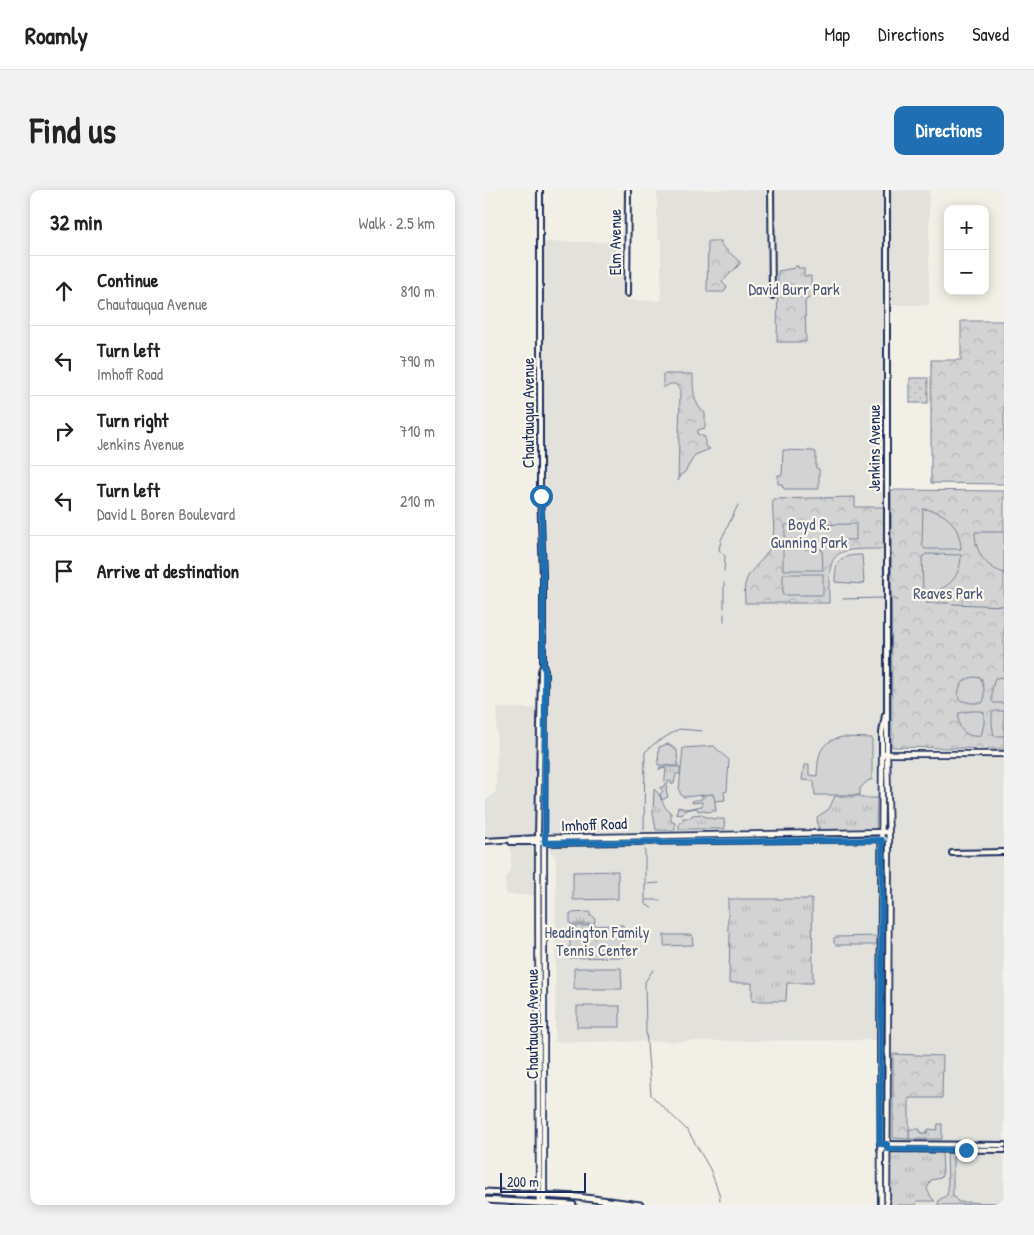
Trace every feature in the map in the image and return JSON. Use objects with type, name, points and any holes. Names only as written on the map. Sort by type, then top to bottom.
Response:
[{"type":"highway","points":[[485,1192],[541,1195],[640,1205]]},
{"type":"highway","points":[[485,1200],[525,1204],[573,1205]]},
{"type":"main road","points":[[884,754],[1004,754]]},
{"type":"main road","name":"Jenkins Avenue","points":[[884,754],[889,839],[887,1205]]},
{"type":"main road","name":"Jenkins Avenue","points":[[881,1205],[884,754]]},
{"type":"main road","name":"Imhoff Road","points":[[545,841],[888,832]]},
{"type":"main road","name":"Imhoff Road","points":[[538,840],[889,839]]},
{"type":"main road","name":"Chautauqua Avenue","points":[[538,840],[541,1204]]},
{"type":"main road","name":"Chautauqua Avenue","points":[[541,1195],[545,841]]},
{"type":"main road","points":[[882,888],[888,888]]},
{"type":"main road","points":[[882,912],[888,912]]},
{"type":"street","name":"Chautauqua Avenue","points":[[538,840],[541,671],[543,666],[543,574],[540,484],[541,190]]},
{"type":"street","name":"Elm Avenue","points":[[627,294],[628,190]]},
{"type":"street","points":[[771,190],[771,296]]},
{"type":"street","name":"Jenkins Avenue","points":[[884,754],[882,733],[886,705],[887,190]]},
{"type":"street","name":"Chautauqua Avenue","points":[[543,666],[545,670],[545,841]]},
{"type":"street","name":"Imhoff Road","points":[[485,841],[538,840]]},
{"type":"street","points":[[952,852],[1004,852]]},
{"type":"street","points":[[880,1147],[1004,1145]]},
{"type":"street","points":[[887,1147],[1004,1150]]},
{"type":"shaded area","points":[[657,190],[929,190],[929,305],[885,305],[885,694],[880,733],[880,755],[1004,756],[1004,1205],[889,1205],[888,1040],[555,1042],[556,857],[536,838],[485,839],[485,799],[488,799],[496,791],[497,708],[545,708],[542,242],[626,242],[626,300],[661,301],[661,241],[657,238]]},
{"type":"shaded area","points":[[511,843],[536,844],[536,895],[506,895],[505,880],[511,870]]},
{"type":"green space","points":[[708,241],[721,241],[721,245],[740,262],[722,282],[727,287],[724,292],[707,292]]},
{"type":"green space","name":"David Burr Park","points":[[795,266],[804,268],[804,276],[811,276],[811,289],[816,293],[805,301],[806,342],[777,342],[778,271],[795,268]]},
{"type":"green space","points":[[961,321],[1004,321],[1004,484],[931,483],[931,360],[961,360]]},
{"type":"green space","points":[[663,374],[693,374],[696,400],[705,413],[705,428],[698,430],[697,434],[705,437],[705,446],[710,449],[695,455],[685,472],[679,476],[678,481],[680,391],[676,384],[670,384],[663,388]]},
{"type":"green space","points":[[910,378],[928,378],[928,403],[910,403]]},
{"type":"green space","points":[[783,450],[816,452],[816,468],[819,469],[819,489],[785,489],[782,484],[778,484],[778,475],[782,475]]},
{"type":"green space","name":"Reaves Park","points":[[891,490],[1004,491],[1004,749],[892,747]]},
{"type":"green space","name":"Boyd R. Gunning Park","points":[[855,497],[855,507],[885,507],[885,549],[854,550],[837,555],[832,562],[830,571],[829,603],[745,603],[747,578],[769,550],[773,540],[773,499]]},
{"type":"green space","points":[[923,509],[945,516],[955,526],[961,549],[925,549],[922,545]]},
{"type":"green space","points":[[856,524],[856,540],[785,540],[785,525]]},
{"type":"green space","points":[[975,532],[1004,532],[1004,573],[991,567],[982,558],[975,539]]},
{"type":"green space","points":[[783,549],[822,549],[823,570],[783,570]]},
{"type":"green space","points":[[926,554],[961,555],[958,571],[950,583],[938,590],[923,593],[922,557]]},
{"type":"green space","points":[[862,555],[864,582],[862,584],[835,582],[836,568],[840,560],[849,556]]},
{"type":"green space","points":[[783,574],[823,574],[823,595],[783,595]]},
{"type":"green space","points":[[974,677],[981,678],[984,700],[982,703],[971,703],[959,700],[959,688],[963,682]]},
{"type":"green space","points":[[1004,677],[1004,703],[994,703],[992,701],[992,689],[995,678]]},
{"type":"green space","points":[[982,711],[984,713],[981,736],[967,734],[959,724],[959,713]]},
{"type":"green space","points":[[1004,711],[1004,736],[994,736],[992,713]]},
{"type":"green space","points":[[842,737],[872,738],[872,780],[869,780],[860,788],[860,795],[815,795],[814,781],[802,780],[804,765],[809,765],[809,775],[817,776],[821,750],[829,742]]},
{"type":"green space","points":[[668,744],[677,750],[678,766],[658,765],[659,747]]},
{"type":"green space","points":[[714,746],[729,760],[727,791],[724,792],[725,800],[715,801],[713,794],[684,797],[679,790],[683,748]]},
{"type":"green space","points":[[660,767],[680,767],[680,774],[676,774],[674,784],[668,781],[666,790],[668,797],[662,800],[660,794],[663,791],[660,787],[664,787],[666,769],[660,768],[659,770]]},
{"type":"green space","points":[[654,789],[671,813],[671,821],[675,823],[675,830],[656,830],[653,813]]},
{"type":"green space","points":[[714,794],[716,811],[698,811],[697,808],[685,810],[682,815],[676,814],[678,807],[686,809],[702,806],[702,802],[692,803],[692,801],[702,799],[702,795]]},
{"type":"green space","points":[[835,796],[877,798],[876,831],[819,831],[817,829],[820,828],[818,828],[817,817],[829,809]]},
{"type":"green space","points":[[702,814],[714,819],[724,819],[725,829],[679,829],[679,823],[683,821],[683,818],[691,818],[692,815]]},
{"type":"green space","points":[[618,871],[618,899],[573,900],[573,872]]},
{"type":"green space","points":[[728,899],[812,899],[813,983],[787,983],[786,1001],[752,1001],[752,983],[729,983],[730,932],[728,930]]},
{"type":"green space","points":[[590,912],[590,916],[593,916],[595,920],[594,924],[570,924],[570,913]]},
{"type":"green space","name":"Headington Family Tennis Center","points":[[623,925],[624,957],[570,958],[570,926]]},
{"type":"green space","points":[[664,935],[692,935],[693,945],[664,946]]},
{"type":"green space","points":[[874,936],[877,938],[875,945],[836,945],[834,943],[834,938],[836,937]]},
{"type":"green space","points":[[574,968],[621,968],[622,989],[574,989]]},
{"type":"green space","points":[[577,1006],[620,1006],[620,1027],[577,1027]]},
{"type":"green space","points":[[893,1054],[943,1056],[942,1098],[909,1098],[909,1139],[893,1138]]},
{"type":"green space","points":[[938,1124],[942,1124],[942,1139],[909,1139],[909,1129],[920,1129],[921,1133],[927,1133],[925,1132],[928,1132],[928,1129],[937,1130]]},
{"type":"green space","points":[[889,1151],[942,1152],[943,1172],[941,1178],[931,1180],[927,1189],[935,1201],[917,1201],[916,1205],[889,1205]]},
{"type":"green space","points":[[947,1151],[954,1152],[953,1197],[958,1202],[1000,1204],[938,1205],[939,1200],[947,1195],[948,1189]]},
{"type":"waterway","points":[[724,571],[725,556],[719,550],[721,540],[738,505]]},
{"type":"waterway","points":[[724,583],[724,608]]},
{"type":"waterway","points":[[893,597],[898,601]]},
{"type":"waterway","points":[[843,599],[882,598]]},
{"type":"waterway","points":[[926,603],[949,603]]},
{"type":"waterway","points":[[952,604],[1004,606]]},
{"type":"waterway","points":[[724,614],[724,621]]},
{"type":"waterway","points":[[644,830],[645,752],[654,744],[679,729],[702,731]]},
{"type":"waterway","points":[[645,850],[645,904],[652,908]]},
{"type":"waterway","points":[[645,884],[659,883]]},
{"type":"waterway","points":[[646,900],[660,900]]},
{"type":"waterway","points":[[653,970],[645,982],[646,1031],[651,1095],[688,1131],[710,1169],[720,1201]]},
{"type":"route","points":[[541,496],[543,666],[545,670],[545,843],[882,840],[880,1144],[887,1144],[887,1149],[966,1150]]}]
